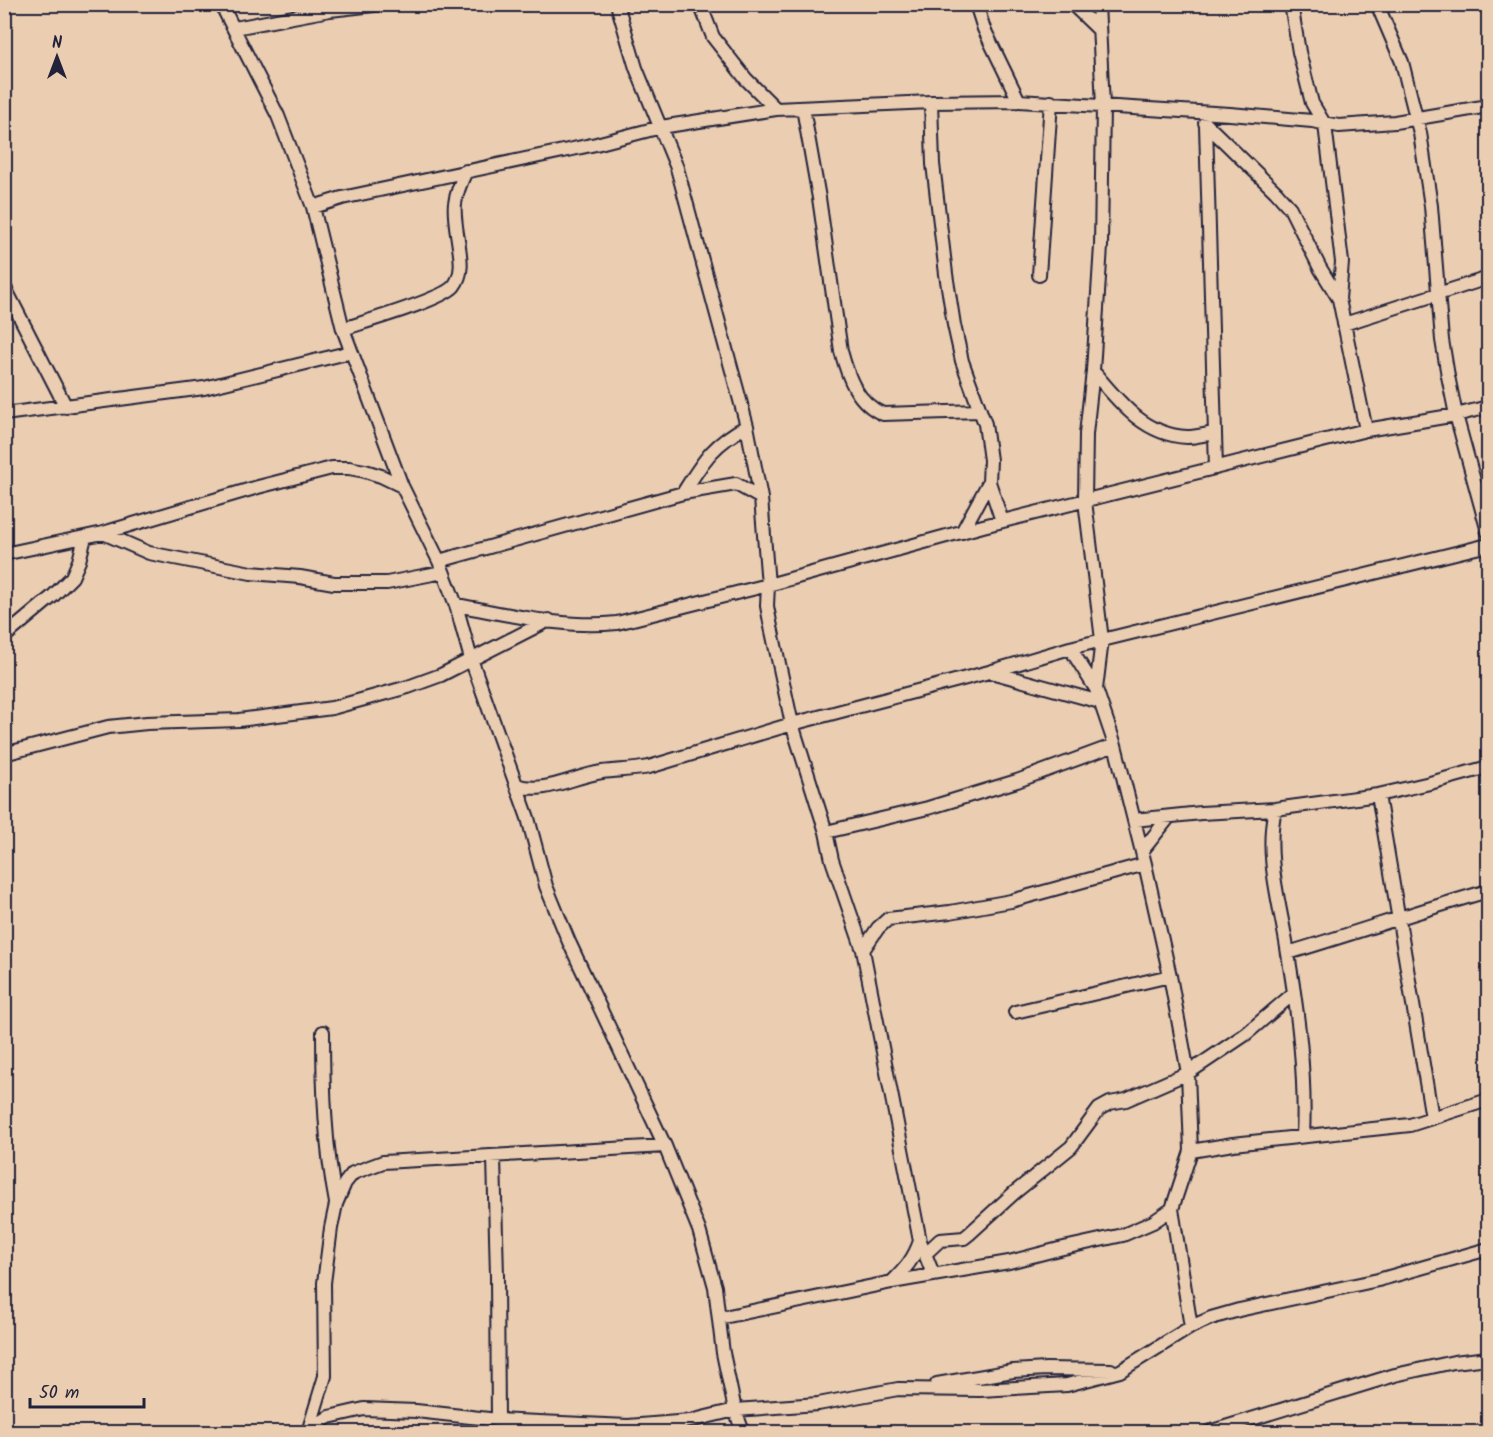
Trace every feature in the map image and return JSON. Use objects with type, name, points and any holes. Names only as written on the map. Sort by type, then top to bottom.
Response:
[{"type":"street","points":[[221,4],[278,116],[313,207],[343,329],[402,486],[441,566],[456,605],[471,659],[531,826],[546,886],[569,942],[665,1146],[708,1256],[715,1287],[723,1353],[742,1432]]},
{"type":"street","points":[[235,28],[329,7],[383,4]]},
{"type":"street","points":[[468,4],[526,4]]},
{"type":"street","points":[[616,4],[636,68],[677,168],[747,426],[761,498],[768,585],[767,606],[792,724],[826,832],[832,860],[862,950],[920,1241],[933,1274]]},
{"type":"street","points":[[700,4],[713,38],[746,79],[776,109]]},
{"type":"street","points":[[976,4],[984,29],[1019,101]]},
{"type":"street","points":[[1072,4],[1098,29]]},
{"type":"street","points":[[1096,689],[1102,640],[1085,501],[1086,434],[1093,371],[1101,246],[1103,106],[1098,4]]},
{"type":"street","points":[[1291,4],[1299,52],[1312,103],[1325,125],[1342,262],[1339,299],[1366,430]]},
{"type":"street","points":[[1377,4],[1402,62],[1417,118],[1431,206],[1442,340],[1456,415],[1488,532]]},
{"type":"street","points":[[313,207],[342,198],[596,144],[662,127],[776,109],[931,102],[1019,101],[1103,106],[1204,119],[1295,120],[1325,125],[1374,124],[1488,106]]},
{"type":"street","points":[[931,102],[933,164],[946,274],[962,361],[985,424],[990,460],[989,482],[1002,521]]},
{"type":"street","points":[[1039,274],[1051,102]]},
{"type":"street","points":[[1295,120],[1312,103]]},
{"type":"street","points":[[803,108],[819,198],[841,351],[847,375],[856,390],[874,410],[884,414],[979,411]]},
{"type":"street","points":[[1204,119],[1290,207],[1339,299]]},
{"type":"street","points":[[1204,119],[1216,468]]},
{"type":"street","points":[[343,329],[439,297],[454,286],[461,271],[453,207],[466,171]]},
{"type":"street","points":[[1344,324],[1488,278]]},
{"type":"street","points":[[4,286],[66,407]]},
{"type":"street","points":[[4,414],[204,388],[351,352]]},
{"type":"street","points":[[1093,371],[1134,417],[1165,433],[1189,437],[1215,433]]},
{"type":"street","points":[[456,605],[549,620],[599,625],[617,623],[768,585],[1002,521],[1366,430],[1456,415],[1488,407]]},
{"type":"street","points":[[683,493],[701,463],[712,451],[725,438],[747,426]]},
{"type":"street","points":[[4,554],[103,533],[258,487],[332,468],[365,471],[402,486]]},
{"type":"street","points":[[962,532],[989,482]]},
{"type":"street","points":[[103,533],[149,553],[251,573],[300,576],[334,583],[387,583],[683,493],[736,484],[761,498]]},
{"type":"street","points":[[4,637],[72,577],[85,537]]},
{"type":"street","points":[[516,785],[526,789],[544,787],[602,772],[649,767],[792,724],[1070,648],[1488,544]]},
{"type":"street","points":[[4,754],[108,727],[157,722],[239,720],[332,708],[408,687],[441,675],[549,620]]},
{"type":"street","points":[[1070,648],[1096,689],[1115,745],[1170,976],[1188,1073],[1191,1151],[1172,1209],[1191,1327]]},
{"type":"street","points":[[989,672],[1100,702]]},
{"type":"street","points":[[826,832],[939,805],[1017,781],[1115,745]]},
{"type":"street","points":[[1134,820],[1275,809],[1378,795],[1488,767]]},
{"type":"street","points":[[1378,795],[1432,1118]]},
{"type":"street","points":[[1275,809],[1271,838],[1272,861],[1294,993],[1303,1075],[1302,1136]]},
{"type":"street","points":[[1142,851],[1168,817]]},
{"type":"street","points":[[862,950],[878,928],[888,919],[950,912],[1011,901],[1145,864]]},
{"type":"street","points":[[1288,953],[1488,891]]},
{"type":"street","points":[[1015,1012],[1170,976]]},
{"type":"street","points":[[925,1254],[940,1240],[964,1238],[969,1234],[1014,1193],[1071,1147],[1099,1109],[1188,1073],[1246,1034],[1294,993]]},
{"type":"street","points":[[323,1032],[323,1102],[328,1164],[336,1204]]},
{"type":"street","points":[[1191,1151],[1233,1144],[1410,1125],[1488,1100]]},
{"type":"street","points":[[307,1431],[325,1376],[324,1283],[331,1228],[336,1204],[345,1183],[353,1173],[383,1162],[665,1146]]},
{"type":"street","points":[[494,1157],[498,1420]]},
{"type":"street","points":[[719,1318],[933,1274],[1009,1263],[1123,1235],[1153,1222],[1172,1209]]},
{"type":"street","points":[[891,1282],[908,1266],[915,1256],[920,1241]]},
{"type":"street","points":[[898,1389],[980,1390],[1067,1385],[1120,1371],[1191,1327],[1211,1318],[1378,1280],[1488,1249]]},
{"type":"street","points":[[1210,1432],[1395,1375],[1454,1362],[1488,1358]]},
{"type":"street","points":[[307,1431],[329,1417],[364,1409],[498,1420],[656,1429],[735,1410],[818,1404],[1013,1371],[1046,1369],[1120,1371]]}]
